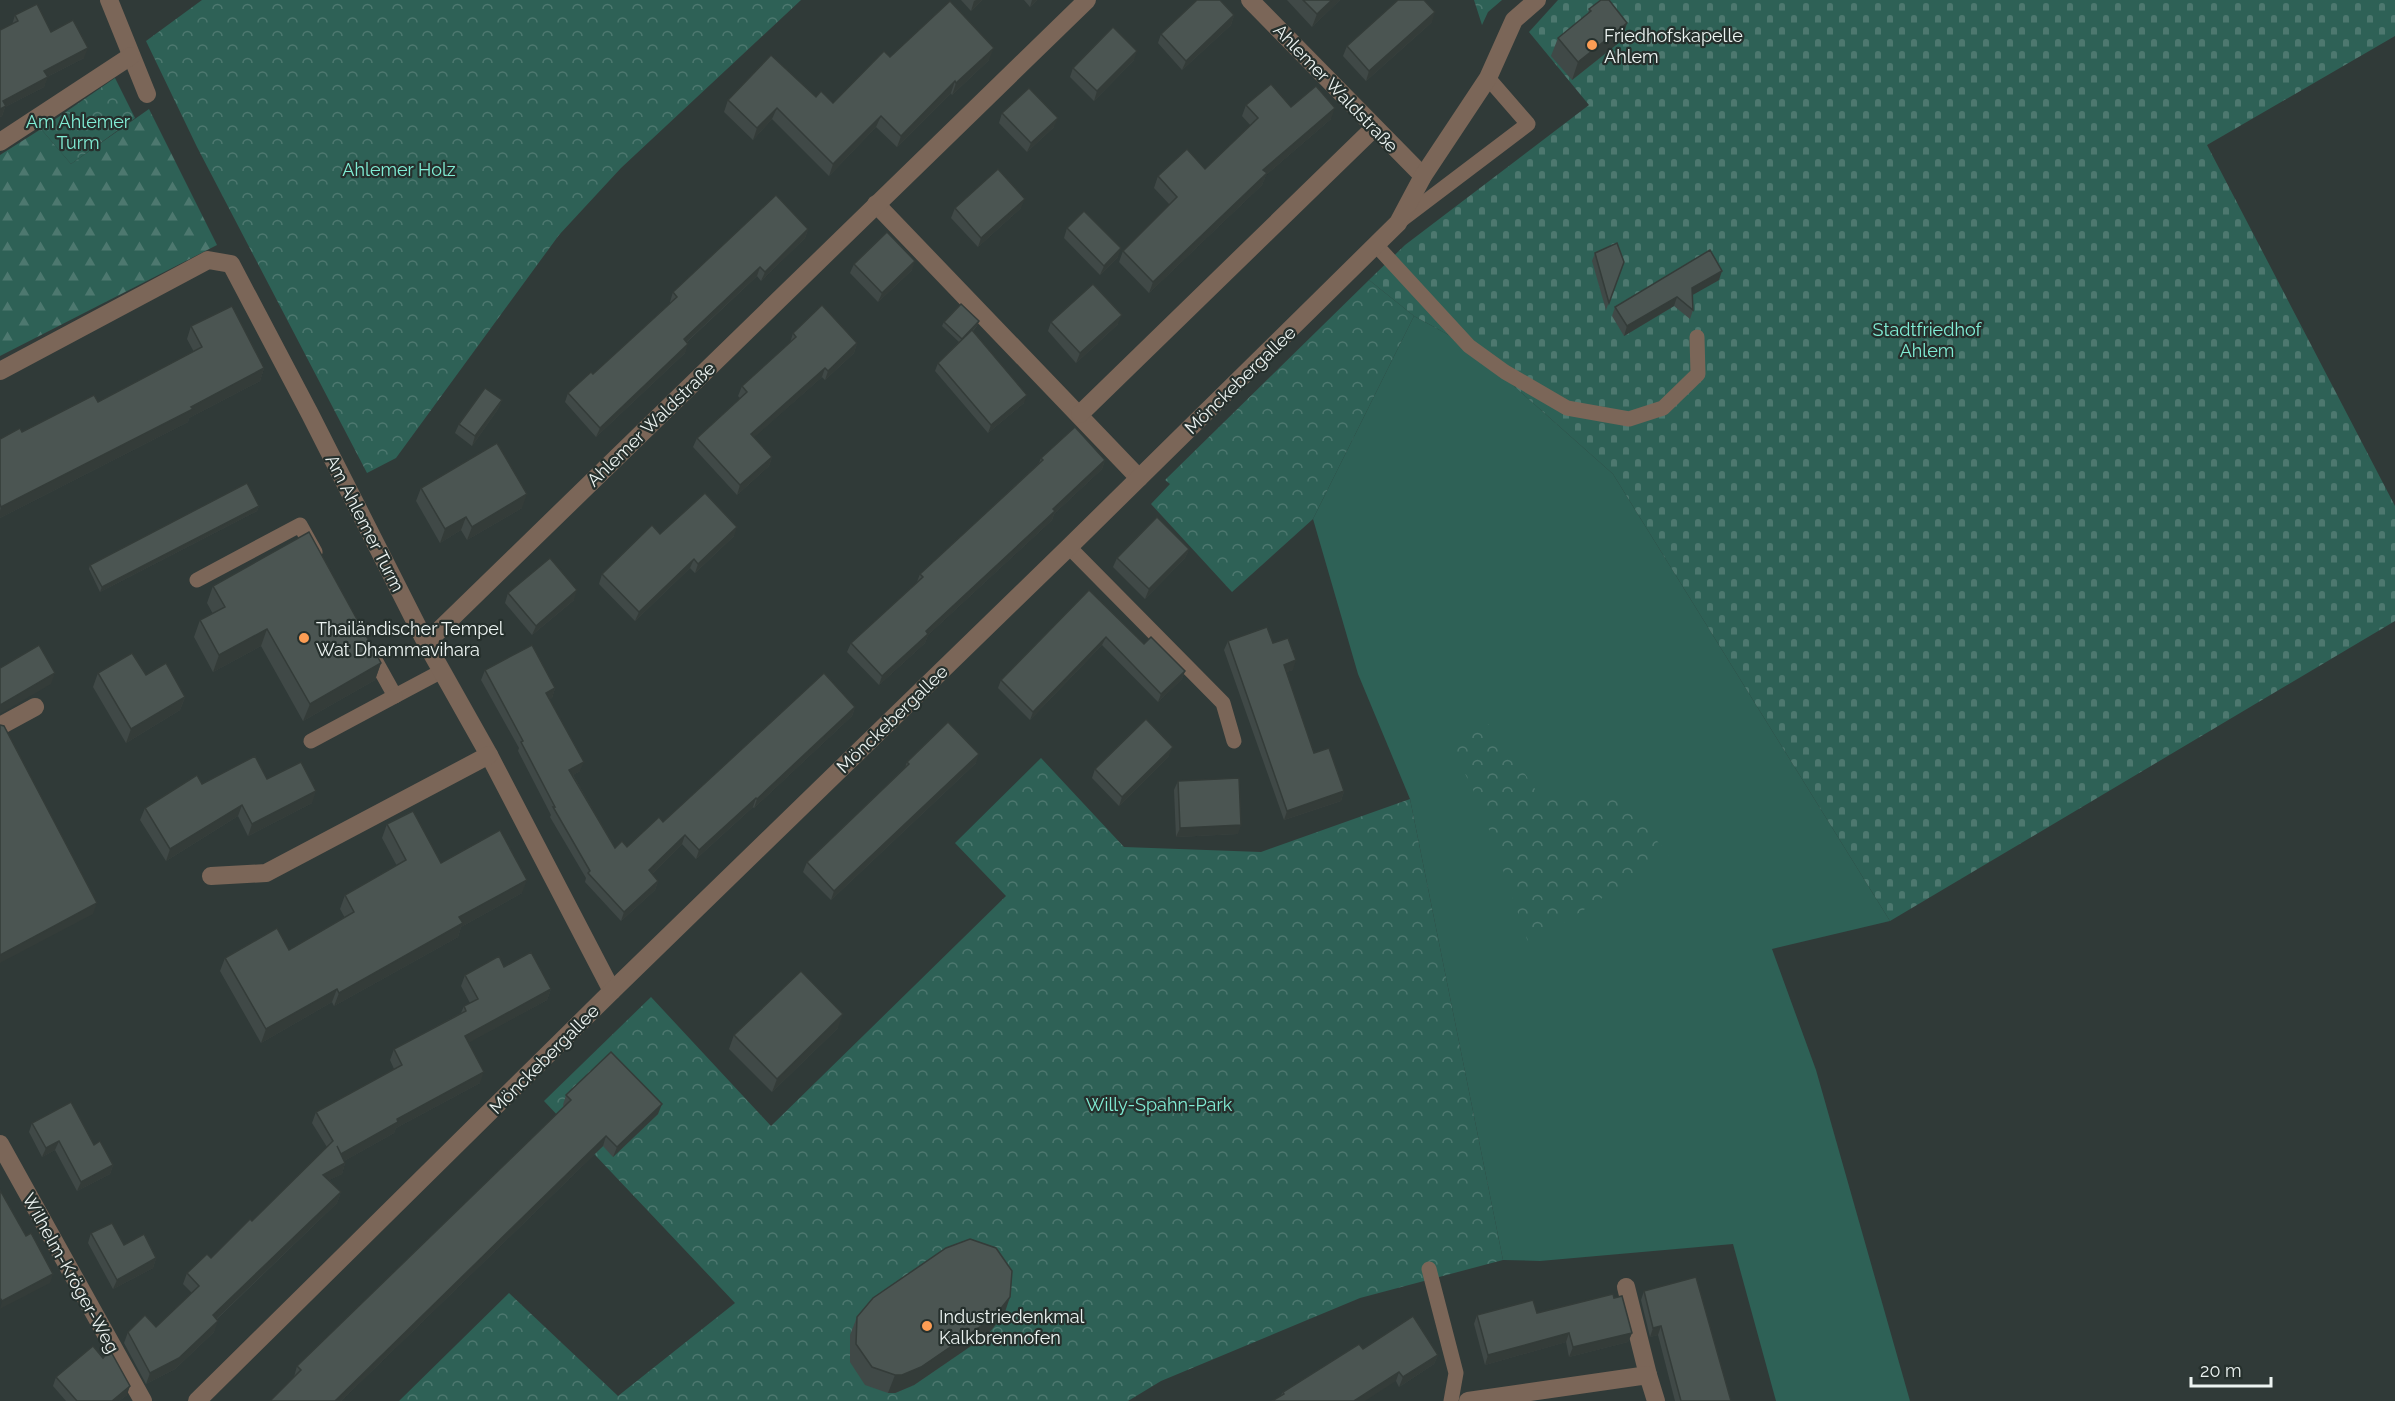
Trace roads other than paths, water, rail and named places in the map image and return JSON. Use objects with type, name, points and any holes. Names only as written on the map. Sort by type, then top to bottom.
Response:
[{"type":"street","points":[[109,0],[147,94]]},
{"type":"street","name":"Ahlemer Waldstraße","points":[[426,644],[1086,0]]},
{"type":"street","name":"Ahlemer Waldstraße","points":[[1250,0],[1423,176]]},
{"type":"street","name":"Mönckebergallee","points":[[197,1401],[612,991],[1069,548],[1398,222],[1423,176],[1488,78],[1514,20],[1537,0]]},
{"type":"street","points":[[0,142],[131,56]]},
{"type":"street","points":[[1080,414],[1374,128]]},
{"type":"street","points":[[876,204],[1139,478]]},
{"type":"street","name":"Am Ahlemer Turm","points":[[0,371],[208,260],[231,264],[310,414],[426,644],[489,755],[612,991]]},
{"type":"street","points":[[0,726],[35,707]]},
{"type":"street","points":[[211,876],[266,873],[489,755]]},
{"type":"street","name":"Wilhelm-Kröger-Weg","points":[[0,1144],[143,1401]]},
{"type":"street","points":[[1626,1287],[1656,1401]]},
{"type":"street","points":[[1468,1401],[1648,1375]]},
{"type":"lane","points":[[1398,222],[1528,124],[1488,78]]},
{"type":"lane","points":[[1376,245],[1469,346],[1505,372],[1567,408],[1629,419],[1663,408],[1698,374],[1697,337]]},
{"type":"lane","points":[[197,580],[300,525],[322,564]]},
{"type":"lane","points":[[1069,548],[1223,703],[1234,741]]},
{"type":"lane","points":[[360,634],[395,696]]},
{"type":"lane","points":[[311,741],[442,671]]},
{"type":"lane","points":[[1429,1269],[1455,1373],[1451,1401]]},
{"type":"place","name":"Friedhofskapelle Ahlem","points":[[1592,45]]},
{"type":"place","name":"Thailändischer Tempel Wat Dhammavihara","points":[[304,638]]},
{"type":"place","name":"Industriedenkmal Kalkbrennofen","points":[[927,1326]]},
{"type":"park label","name":"Ahlemer Holz","points":[[399,169]]},
{"type":"park label","name":"Stadtfriedhof Ahlem","points":[[1927,339]]},
{"type":"park label","name":"Willy-Spahn-Park","points":[[1159,1104]]}]
